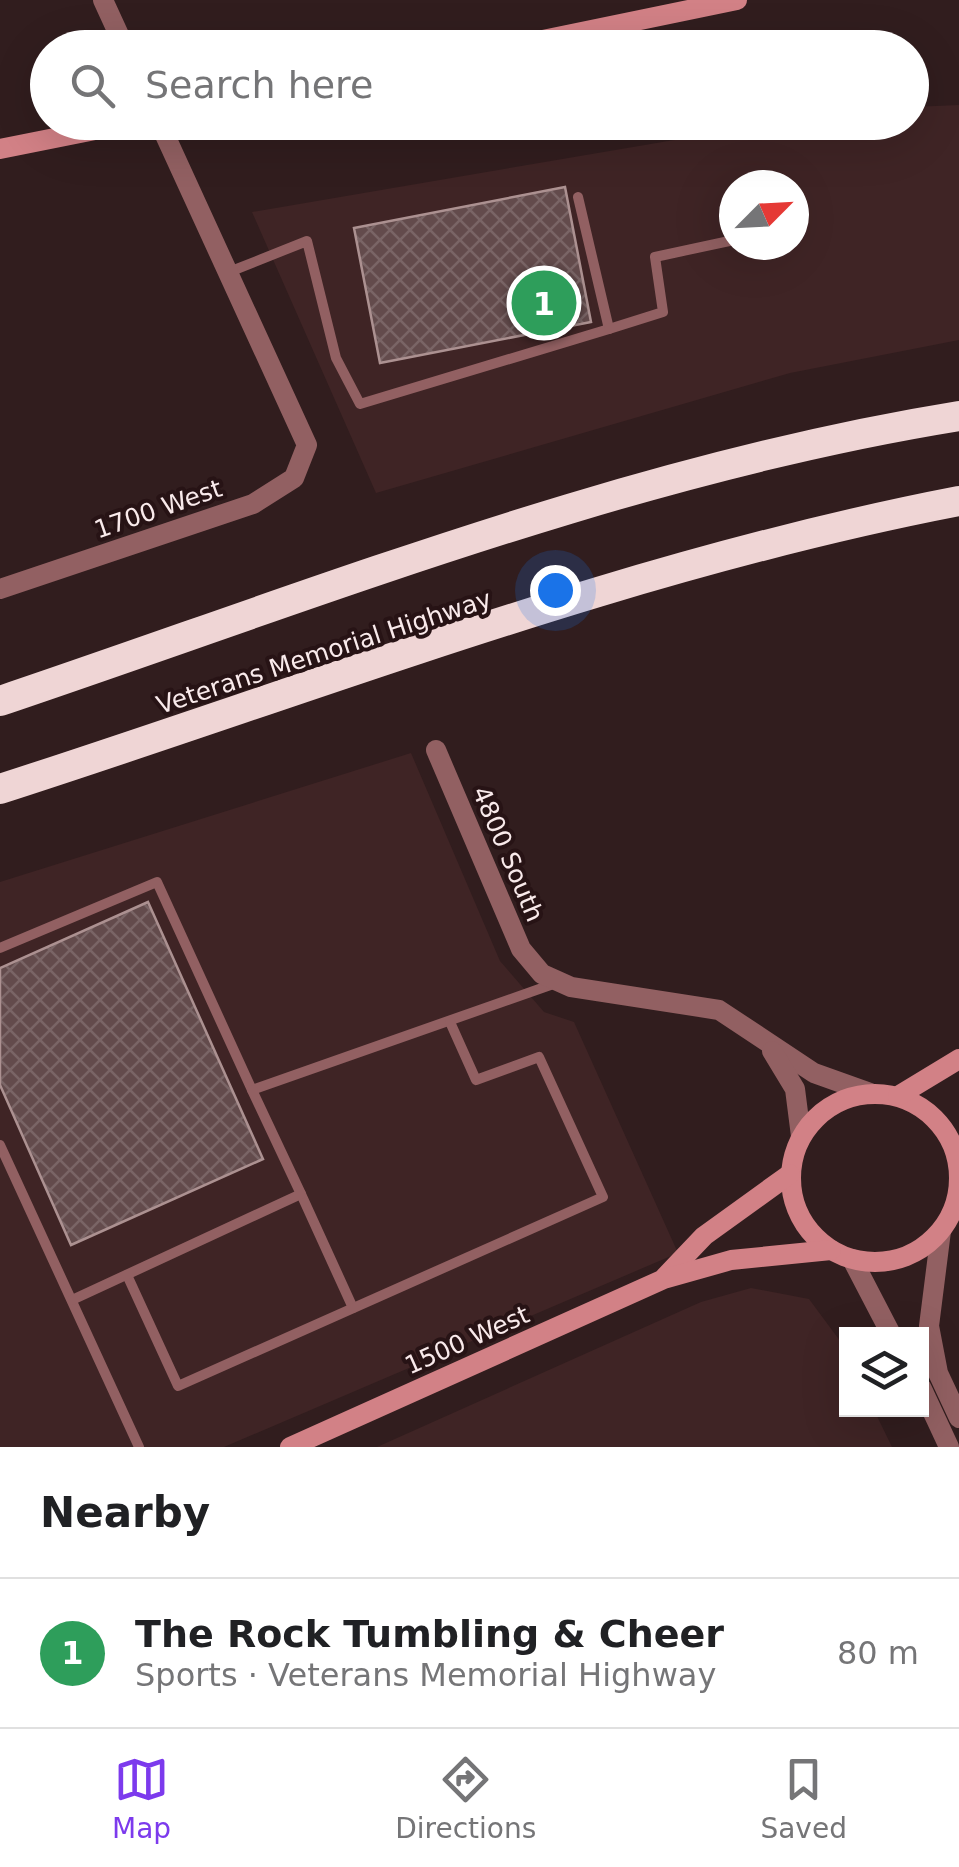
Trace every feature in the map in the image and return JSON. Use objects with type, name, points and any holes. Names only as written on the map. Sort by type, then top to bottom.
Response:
[{"type":"highway","points":[[0,701],[550,516],[790,450],[959,416]]},
{"type":"highway","name":"Veterans Memorial Highway","points":[[0,789],[658,574],[806,534],[959,501]]},
{"type":"street","points":[[103,0],[116,30]]},
{"type":"street","points":[[592,30],[738,0]]},
{"type":"street","points":[[0,150],[48,140]]},
{"type":"street","points":[[167,140],[229,272]]},
{"type":"street","name":"1700 West","points":[[0,589],[253,504],[294,478],[307,445],[229,272]]},
{"type":"street","name":"4800 South","points":[[436,750],[521,949],[542,974],[571,988],[720,1010],[833,1084],[870,1093]]},
{"type":"street","name":"4800 South","points":[[766,1041],[795,1089],[801,1136]]},
{"type":"street","points":[[898,1096],[959,1059]]},
{"type":"street","points":[[870,1093],[898,1096],[923,1108],[942,1128],[955,1152],[959,1180],[954,1207],[941,1230],[923,1247],[900,1258],[876,1262],[852,1259],[832,1250],[800,1218],[790,1174],[801,1136],[818,1114],[843,1100],[870,1093]]},
{"type":"street","name":"1500 West","points":[[664,1278],[704,1236],[790,1174]]},
{"type":"street","points":[[941,1230],[929,1326],[938,1373],[959,1418]]},
{"type":"street","name":"1500 West","points":[[290,1447],[664,1278],[731,1260],[832,1250]]},
{"type":"street","points":[[852,1259],[887,1327]]},
{"type":"street","points":[[929,1404],[949,1447]]},
{"type":"lane","points":[[578,197],[609,330]]},
{"type":"lane","points":[[229,272],[306,241],[336,358],[360,404],[663,312],[654,257],[719,243]]},
{"type":"lane","points":[[0,948],[157,882],[353,1308]]},
{"type":"lane","points":[[252,1090],[560,982]]},
{"type":"lane","points":[[127,1275],[178,1386],[603,1198],[539,1057],[476,1080],[450,1022]]},
{"type":"lane","points":[[0,1145],[139,1447]]},
{"type":"lane","points":[[72,1300],[301,1194]]},
{"type":"shaded area","points":[[959,105],[959,340],[790,373],[376,493],[252,212],[674,140],[929,140],[929,106]]},
{"type":"shaded area","points":[[411,753],[500,961],[544,1012],[574,1022],[678,1253],[224,1447],[0,1447],[0,882]]},
{"type":"shaded area","points":[[751,1288],[809,1299],[839,1340],[839,1417],[877,1417],[892,1447],[377,1447],[701,1302]]},
{"type":"building","points":[[565,187],[591,322],[380,363],[354,228]]},
{"type":"building","points":[[148,902],[263,1159],[71,1245],[0,1085],[0,968]]},
{"type":"place","name":"The Rock Tumbling & Cheer","points":[[544,303]]}]
